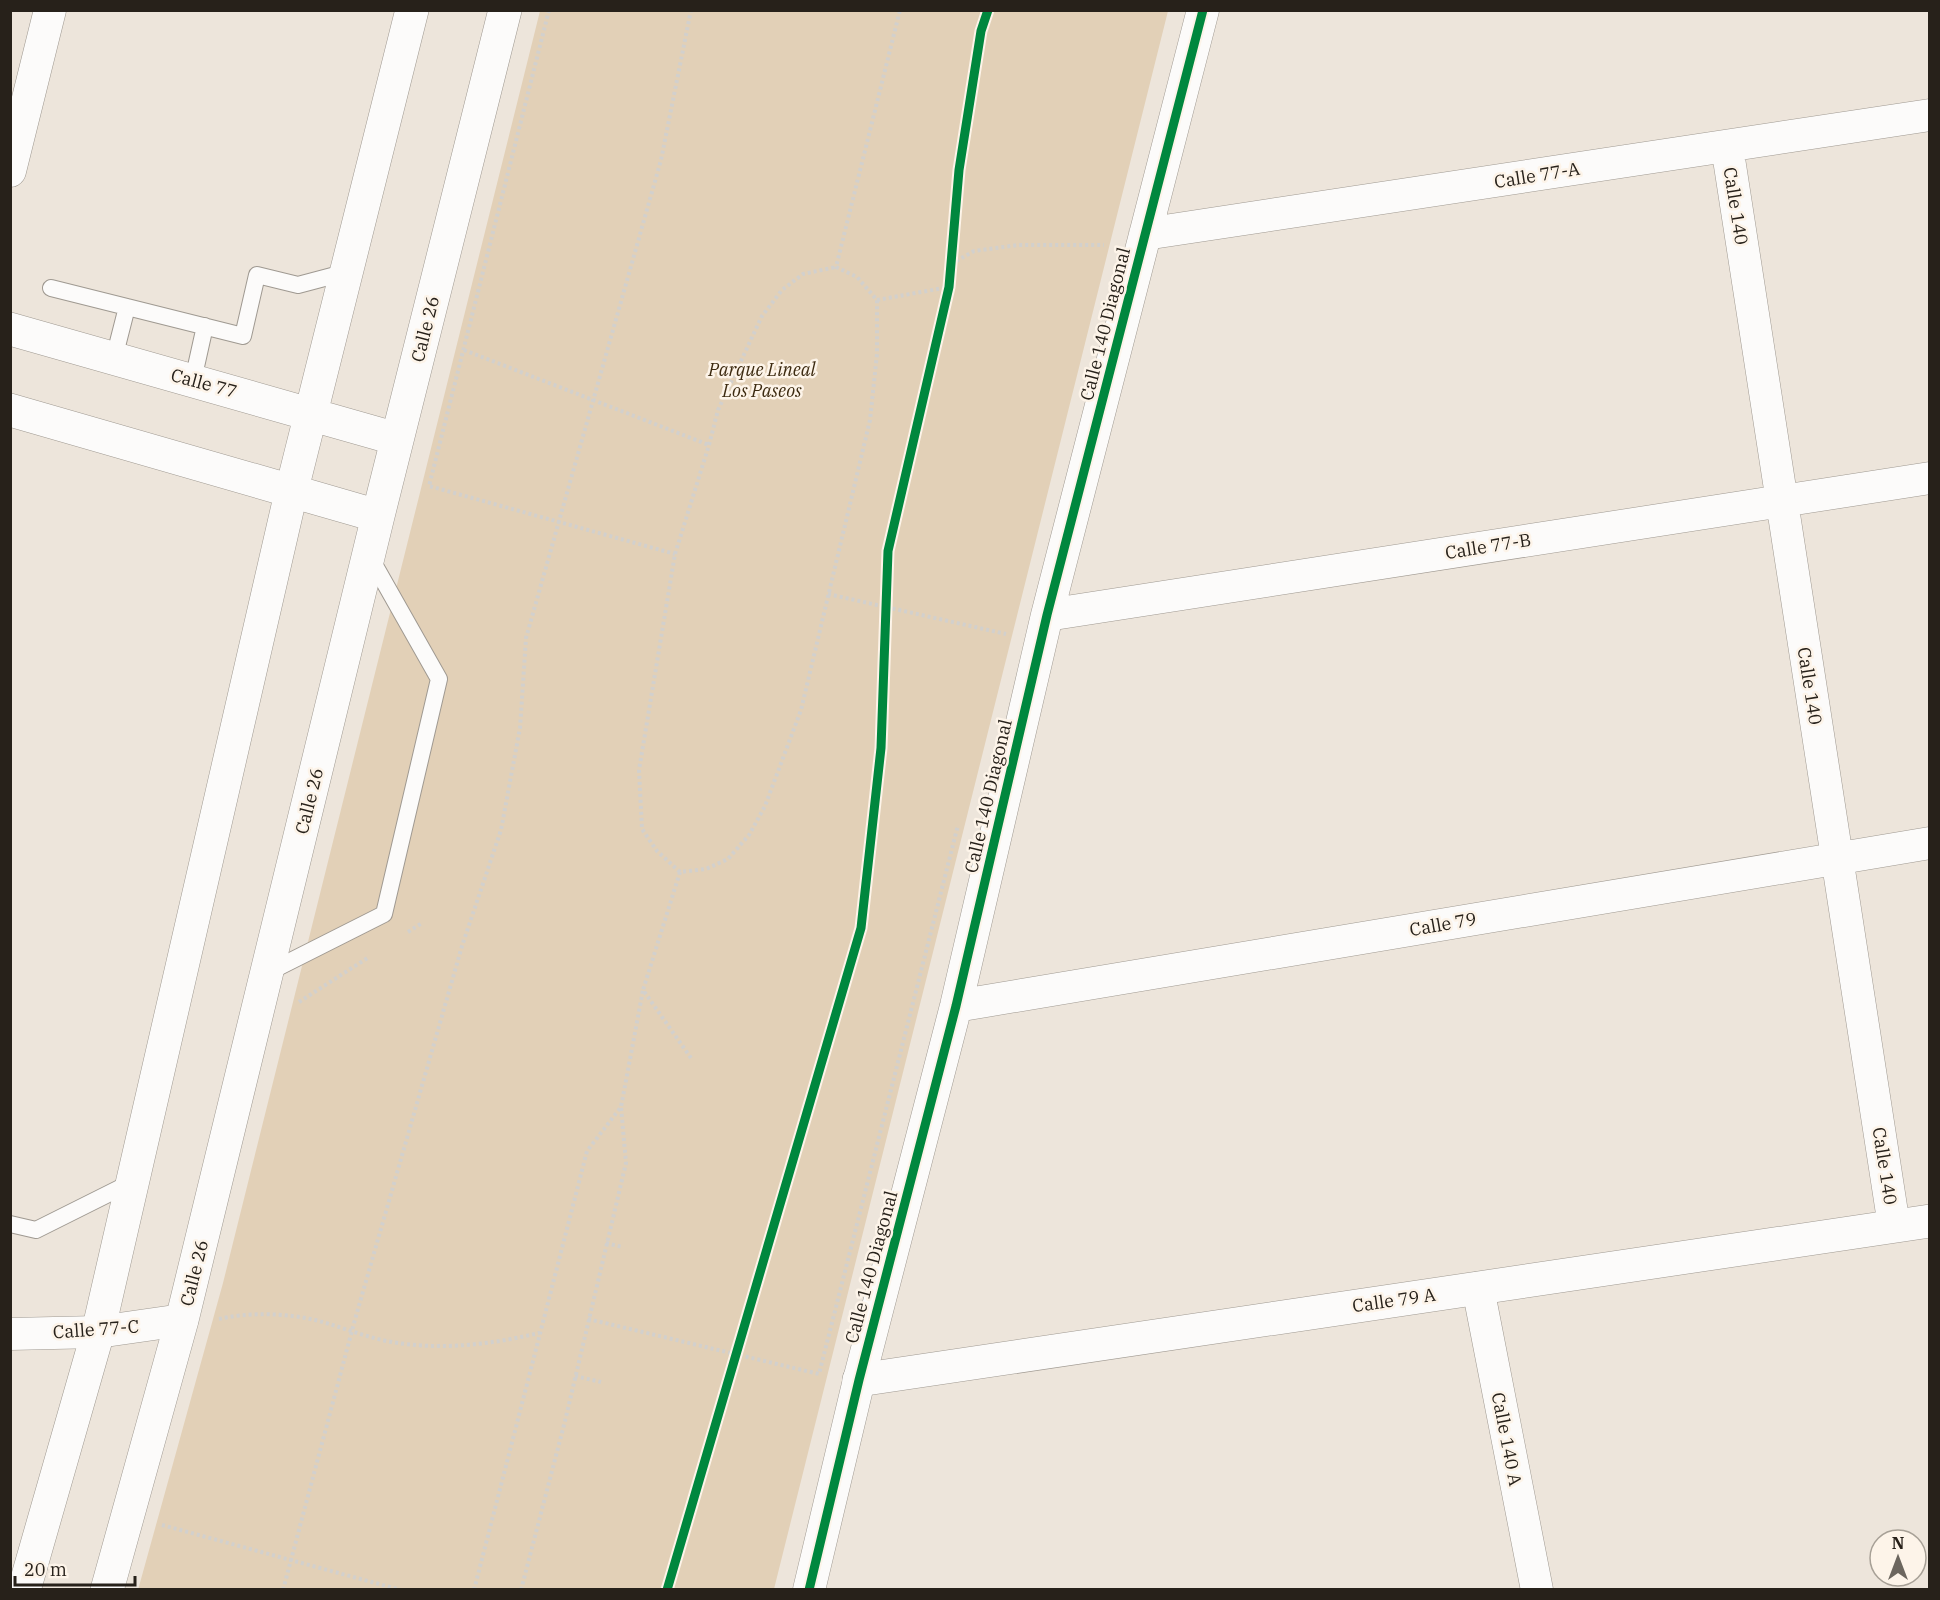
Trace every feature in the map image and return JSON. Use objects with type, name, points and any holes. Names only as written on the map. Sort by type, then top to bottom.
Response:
[{"type":"main road","points":[[24,1590],[98,1332],[291,493],[412,10]]},
{"type":"main road","name":"Calle 26","points":[[107,1590],[197,1320],[267,973],[378,516],[505,10]]},
{"type":"main road","name":"Calle 77","points":[[10,329],[311,413],[397,440]]},
{"type":"main road","points":[[10,410],[291,493],[378,516]]},
{"type":"main road","name":"Calle 79 A","points":[[859,1380],[1929,1221]]},
{"type":"street","points":[[10,171],[51,10]]},
{"type":"street","name":"Calle 140 Diagonal","points":[[809,1590],[859,1380],[956,1006],[1047,615],[1203,10]]},
{"type":"street","name":"Calle 77-A","points":[[1145,234],[1929,115]]},
{"type":"street","name":"Calle 140","points":[[1727,146],[1894,1226]]},
{"type":"street","name":"Calle 77-B","points":[[1047,615],[1929,478]]},
{"type":"street","name":"Calle 79","points":[[956,1006],[1929,843]]},
{"type":"street","name":"Calle 140 A","points":[[1478,1288],[1537,1590]]},
{"type":"street","name":"Calle 77-C","points":[[10,1334],[98,1332],[197,1320]]},
{"type":"lane","points":[[51,288],[243,336],[257,275],[298,285],[347,272]]},
{"type":"lane","points":[[114,358],[127,307]]},
{"type":"lane","points":[[193,380],[205,326]]},
{"type":"lane","points":[[267,973],[384,914],[439,680],[369,555]]},
{"type":"lane","points":[[10,1224],[36,1230],[132,1182]]},
{"type":"path","points":[[549,10],[429,486],[675,554]]},
{"type":"path","points":[[283,1590],[352,1333],[462,946],[501,830],[520,728],[526,639],[661,160],[691,10]]},
{"type":"path","points":[[836,267],[900,10]]},
{"type":"path","points":[[951,264],[974,251],[1018,245],[1104,244],[1102,255]]},
{"type":"path","points":[[946,298],[952,252]]},
{"type":"path","points":[[836,267],[857,277],[877,300],[877,354],[870,420],[801,710],[760,816],[749,836],[728,859],[706,869],[680,872],[657,851],[642,829],[639,770],[675,554],[710,445],[718,410],[762,316],[782,290],[803,273],[836,267]]},
{"type":"path","points":[[877,300],[949,287]]},
{"type":"path","points":[[464,350],[710,445]]},
{"type":"path","points":[[828,594],[1006,634]]},
{"type":"path","points":[[885,618],[886,596]]},
{"type":"path","points":[[1003,645],[1009,622]]},
{"type":"path","points":[[588,1319],[819,1374],[959,819]]},
{"type":"path","points":[[521,1590],[626,1163],[621,1107],[643,990],[680,872]]},
{"type":"path","points":[[402,936],[422,923]]},
{"type":"path","points":[[292,1007],[372,955]]},
{"type":"path","points":[[643,990],[692,1058]]},
{"type":"path","points":[[474,1590],[587,1151],[621,1107]]},
{"type":"path","points":[[606,1244],[622,1247]]},
{"type":"path","points":[[197,1320],[236,1316],[287,1315],[316,1320],[352,1333],[398,1343],[456,1346],[502,1342],[539,1333]]},
{"type":"path","points":[[733,1366],[740,1343]]},
{"type":"path","points":[[575,1376],[601,1382]]},
{"type":"path","points":[[161,1524],[401,1590]]},
{"type":"green space","name":"Parque Lineal Los Paseos","points":[[540,11],[1168,11],[774,1589],[138,1590],[223,1283]]},
{"type":"cycle path","points":[[667,1590],[861,928],[881,748],[888,551],[949,287],[959,170],[981,31],[988,10]]},
{"type":"cycle path","points":[[809,1590],[859,1380],[956,1006],[1047,615],[1203,10]]}]
